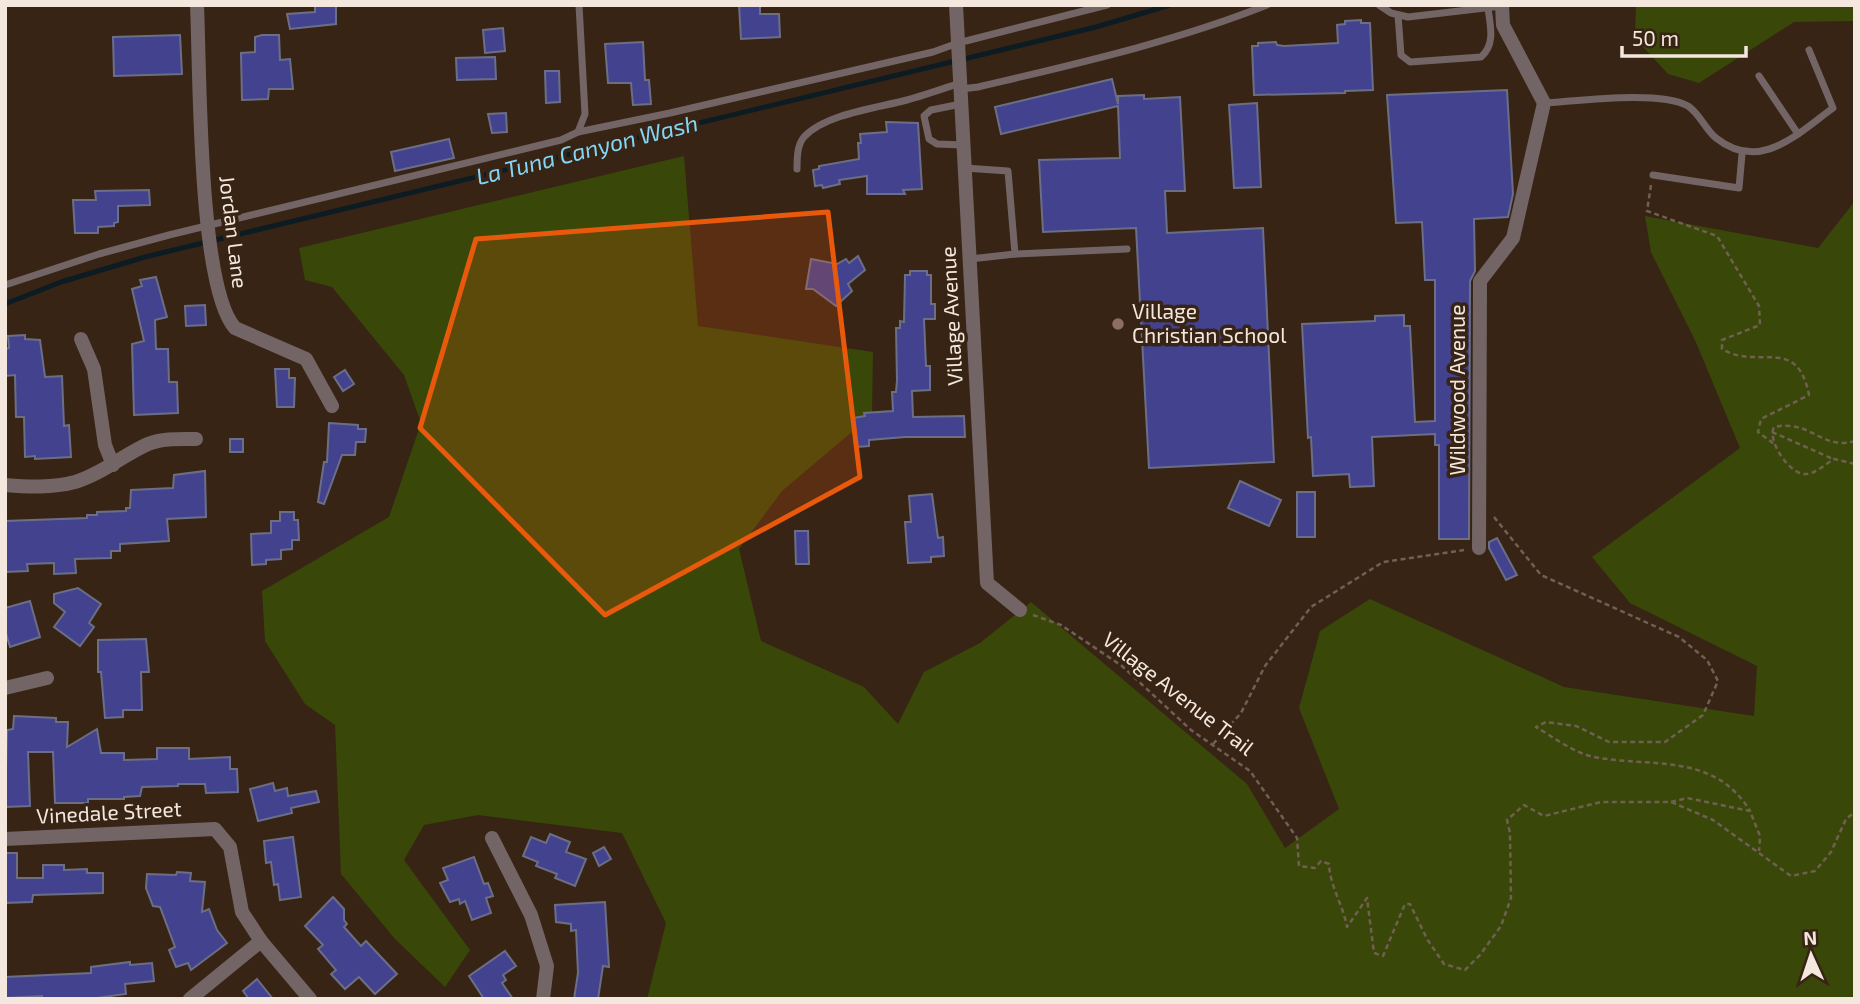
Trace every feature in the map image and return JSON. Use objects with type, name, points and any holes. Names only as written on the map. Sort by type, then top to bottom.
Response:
[{"type":"street","name":"Jordan Lane","points":[[197,5],[208,229],[226,319],[235,328],[306,359],[332,406]]},
{"type":"street","name":"Village Avenue","points":[[956,5],[987,583],[1020,610]]},
{"type":"street","points":[[1497,6],[1503,25],[1544,103]]},
{"type":"street","name":"Wildwood Avenue","points":[[1479,548],[1480,281],[1513,238],[1544,103]]},
{"type":"street","points":[[81,339],[94,369],[105,445],[113,465]]},
{"type":"street","points":[[5,485],[44,488],[66,484],[113,465],[148,444],[168,439],[196,439]]},
{"type":"street","points":[[5,688],[47,678]]},
{"type":"street","name":"Vinedale Street","points":[[5,839],[215,829],[230,847],[242,912],[261,941]]},
{"type":"street","points":[[492,838],[531,915],[547,966],[542,999]]},
{"type":"street","points":[[190,999],[261,941],[310,999]]},
{"type":"lane","points":[[578,132],[584,114],[579,5]]},
{"type":"lane","points":[[5,285],[99,254],[561,140],[578,132],[958,47],[1107,5]]},
{"type":"lane","points":[[797,169],[797,154],[802,139],[819,127],[845,115],[923,96],[960,92],[1104,57],[1238,17],[1267,5]]},
{"type":"lane","points":[[1379,5],[1408,17],[1497,6],[1489,51],[1481,57],[1410,62],[1401,55],[1398,15]]},
{"type":"lane","points":[[1544,103],[1652,97],[1688,106],[1716,138],[1742,153],[1778,148],[1833,108],[1809,50]]},
{"type":"lane","points":[[1759,76],[1798,134]]},
{"type":"lane","points":[[960,92],[924,116],[929,139],[937,144],[964,145]]},
{"type":"lane","points":[[1653,175],[1738,188],[1742,153]]},
{"type":"lane","points":[[965,167],[1008,171],[1015,254]]},
{"type":"lane","points":[[970,259],[1015,254],[1127,249]]},
{"type":"path","points":[[1653,175],[1647,211],[1717,236],[1759,306],[1760,325],[1721,340],[1722,349],[1733,356],[1774,357],[1791,361],[1806,377],[1809,395],[1761,419],[1758,432],[1774,444],[1796,471],[1805,474],[1814,472],[1833,459]]},
{"type":"path","points":[[1774,444],[1774,427],[1797,425],[1833,443],[1855,441]]},
{"type":"path","points":[[1772,432],[1833,459],[1855,464]]},
{"type":"path","points":[[1479,498],[1541,575],[1679,637],[1707,660],[1718,681],[1703,715],[1665,742],[1609,742],[1576,726],[1546,722],[1536,727],[1590,756],[1638,763],[1671,763],[1712,774],[1741,797],[1750,811],[1760,836],[1759,853]]},
{"type":"path","points":[[1213,744],[1241,713],[1265,666],[1311,607],[1383,562],[1479,548]]},
{"type":"path","name":"Village Avenue Trail","points":[[1020,610],[1061,625],[1122,666],[1191,730],[1250,771],[1297,838],[1298,866],[1315,868],[1321,861],[1329,864],[1329,875],[1345,912],[1347,927],[1367,898],[1374,953],[1383,956],[1405,904],[1410,904],[1427,939],[1444,964],[1465,970],[1480,955],[1501,926],[1511,898],[1510,833],[1507,820],[1524,805],[1544,816],[1601,802],[1671,803],[1713,820],[1791,876],[1815,871],[1831,852],[1846,819],[1855,811]]},
{"type":"path","points":[[1671,803],[1687,798],[1750,811]]},
{"type":"highlighted area","points":[[828,212],[860,477],[605,615],[420,428],[476,239]]},
{"type":"green space","points":[[1636,5],[1855,5],[1855,21],[1794,22],[1699,83],[1668,74],[1635,38]]},
{"type":"green space","points":[[684,156],[698,326],[873,352],[872,415],[782,491],[739,549],[761,641],[864,687],[898,724],[924,672],[980,643],[1031,602],[1247,784],[1285,848],[1339,809],[1299,708],[1320,631],[1370,599],[1564,687],[1754,716],[1757,666],[1630,603],[1592,557],[1740,448],[1695,340],[1651,252],[1645,216],[1818,248],[1855,201],[1855,999],[647,999],[666,923],[622,833],[478,815],[424,825],[404,860],[470,950],[445,987],[395,939],[341,874],[335,725],[305,704],[265,641],[262,591],[389,517],[421,423],[404,375],[332,287],[305,280],[299,248]]},
{"type":"building","points":[[315,5],[336,5],[336,24],[290,29],[287,14],[315,12]]},
{"type":"building","points":[[739,5],[760,5],[760,14],[779,14],[780,37],[741,39]]},
{"type":"building","points":[[1361,20],[1361,23],[1370,23],[1373,90],[1254,95],[1252,46],[1276,42],[1277,45],[1284,46],[1338,43],[1337,25],[1345,24],[1345,21]]},
{"type":"building","points":[[503,28],[505,51],[485,53],[483,30]]},
{"type":"building","points":[[180,35],[182,74],[114,76],[113,37]]},
{"type":"building","points":[[279,35],[280,60],[290,59],[293,89],[269,89],[268,99],[242,100],[241,53],[255,52],[255,37]]},
{"type":"building","points":[[643,42],[645,80],[649,80],[651,104],[633,105],[631,83],[608,83],[605,44]]},
{"type":"building","points":[[495,57],[496,79],[457,80],[456,58]]},
{"type":"building","points":[[545,71],[559,71],[560,102],[546,103]]},
{"type":"building","points":[[1112,79],[1118,104],[1118,96],[1144,95],[1144,99],[1180,97],[1185,191],[1165,191],[1167,233],[1263,228],[1274,462],[1149,468],[1136,228],[1043,232],[1039,160],[1120,158],[1118,106],[1001,134],[995,107]]},
{"type":"building","points":[[1507,90],[1513,194],[1508,217],[1474,219],[1475,271],[1470,281],[1469,539],[1439,539],[1439,445],[1435,445],[1435,434],[1372,437],[1374,486],[1350,487],[1349,474],[1313,476],[1311,437],[1308,438],[1302,324],[1375,321],[1375,316],[1404,315],[1404,326],[1410,326],[1415,422],[1435,421],[1435,280],[1425,280],[1422,222],[1396,223],[1387,95]]},
{"type":"building","points":[[1257,103],[1261,187],[1234,188],[1229,105]]},
{"type":"building","points":[[506,113],[507,132],[492,133],[488,114]]},
{"type":"building","points":[[886,122],[918,123],[922,189],[903,190],[905,194],[867,194],[867,176],[839,180],[840,184],[823,188],[822,185],[815,186],[813,170],[819,169],[819,166],[859,159],[860,134],[887,132]]},
{"type":"building","points":[[449,139],[454,158],[395,171],[391,152]]},
{"type":"building","points":[[149,190],[150,205],[118,206],[118,222],[114,223],[114,226],[98,227],[98,233],[75,233],[73,200],[96,200],[95,191]]},
{"type":"building","points":[[858,256],[865,270],[848,284],[852,291],[836,306],[813,289],[806,289],[811,259],[837,264],[846,259],[849,263]]},
{"type":"building","points":[[910,271],[927,271],[927,275],[931,275],[931,304],[935,304],[935,319],[924,319],[930,390],[912,391],[913,417],[964,416],[965,437],[869,440],[869,446],[856,447],[853,418],[865,416],[864,413],[893,411],[892,392],[896,392],[897,380],[896,328],[900,328],[900,321],[904,322],[905,275],[910,275]]},
{"type":"building","points":[[156,277],[167,317],[155,320],[156,349],[168,349],[169,382],[177,382],[178,413],[134,415],[132,344],[144,341],[132,289],[142,286],[140,280]]},
{"type":"building","points":[[205,305],[206,325],[186,326],[185,306]]},
{"type":"building","points":[[25,335],[25,339],[40,340],[45,377],[62,376],[64,426],[69,425],[71,457],[25,457],[24,417],[16,417],[15,375],[5,376],[5,349],[9,348],[8,336]]},
{"type":"building","points":[[275,369],[289,369],[289,378],[295,378],[294,407],[277,407]]},
{"type":"building","points":[[345,370],[354,384],[343,391],[334,377]]},
{"type":"building","points":[[329,423],[358,425],[358,429],[366,429],[365,442],[356,442],[355,455],[342,455],[324,504],[318,502],[324,462],[327,462]]},
{"type":"building","points":[[230,439],[243,439],[243,452],[230,452]]},
{"type":"building","points":[[205,471],[206,517],[167,519],[169,541],[120,544],[120,551],[111,551],[111,558],[75,559],[76,573],[54,574],[54,563],[27,564],[28,571],[5,572],[5,521],[87,518],[87,515],[97,515],[97,512],[126,511],[126,508],[130,508],[131,490],[173,488],[174,475]]},
{"type":"building","points":[[1240,481],[1281,500],[1269,526],[1228,508]]},
{"type":"building","points":[[1297,492],[1315,492],[1315,537],[1297,537]]},
{"type":"building","points":[[932,494],[938,538],[943,537],[944,556],[931,557],[931,562],[908,563],[905,522],[911,522],[909,496]]},
{"type":"building","points":[[280,512],[294,512],[294,520],[298,520],[299,540],[292,540],[292,549],[281,550],[281,559],[252,565],[251,534],[271,533],[271,521],[280,521]]},
{"type":"building","points":[[795,531],[808,531],[809,564],[796,564]]},
{"type":"building","points":[[1497,538],[1517,575],[1506,580],[1489,548],[1489,542]]},
{"type":"building","points":[[78,588],[101,604],[89,623],[94,627],[80,646],[54,627],[65,612],[54,603],[54,594]]},
{"type":"building","points":[[30,601],[40,637],[10,647],[5,630],[5,608]]},
{"type":"building","points":[[146,639],[149,672],[141,672],[142,710],[123,710],[123,717],[105,718],[101,672],[98,672],[98,640]]},
{"type":"building","points":[[14,716],[56,718],[56,722],[68,722],[67,747],[97,729],[101,753],[124,753],[124,760],[157,759],[157,748],[189,748],[189,759],[230,757],[230,769],[237,769],[238,792],[206,793],[205,784],[178,784],[142,787],[140,796],[124,799],[55,803],[53,752],[28,752],[30,806],[5,807],[7,730],[13,729]]},
{"type":"building","points":[[273,783],[275,791],[287,788],[288,796],[316,791],[319,802],[291,808],[292,813],[258,821],[250,789]]},
{"type":"building","points":[[550,834],[570,842],[566,852],[586,859],[575,886],[555,878],[557,874],[536,866],[538,862],[523,856],[531,837],[546,843]]},
{"type":"building","points":[[293,837],[301,897],[280,900],[278,884],[274,885],[271,862],[266,863],[264,841]]},
{"type":"building","points":[[604,847],[611,859],[599,866],[593,853]]},
{"type":"building","points":[[5,853],[17,853],[17,878],[43,878],[43,865],[64,865],[64,870],[87,869],[87,873],[103,873],[103,893],[33,895],[32,902],[5,903]]},
{"type":"building","points":[[474,857],[484,884],[488,883],[493,896],[486,898],[491,913],[472,920],[465,901],[460,904],[459,899],[450,902],[440,883],[448,880],[443,868]]},
{"type":"building","points":[[177,872],[191,873],[190,881],[205,882],[202,912],[209,909],[217,930],[227,943],[191,970],[188,963],[176,967],[169,950],[175,947],[160,907],[153,906],[146,888],[147,874],[176,875]]},
{"type":"building","points":[[333,897],[344,909],[344,920],[347,924],[344,927],[361,946],[366,941],[397,974],[375,994],[359,977],[345,989],[331,974],[336,970],[318,949],[323,945],[305,926]]},
{"type":"building","points":[[605,902],[609,967],[603,966],[598,999],[574,999],[578,973],[576,930],[571,931],[571,924],[556,922],[555,905]]},
{"type":"building","points":[[505,951],[516,966],[503,975],[506,980],[502,983],[513,999],[484,999],[469,976]]},
{"type":"building","points":[[130,962],[130,965],[152,963],[154,981],[125,984],[126,994],[89,999],[42,999],[42,996],[5,998],[5,977],[91,973],[91,967]]},
{"type":"building","points":[[257,979],[273,999],[249,999],[243,991]]},
{"type":"waterway","name":"La Tuna Canyon Wash","points":[[5,304],[61,282],[145,257],[1096,27],[1170,5]]},
{"type":"place","name":"Village Christian School","points":[[1118,324]]}]
